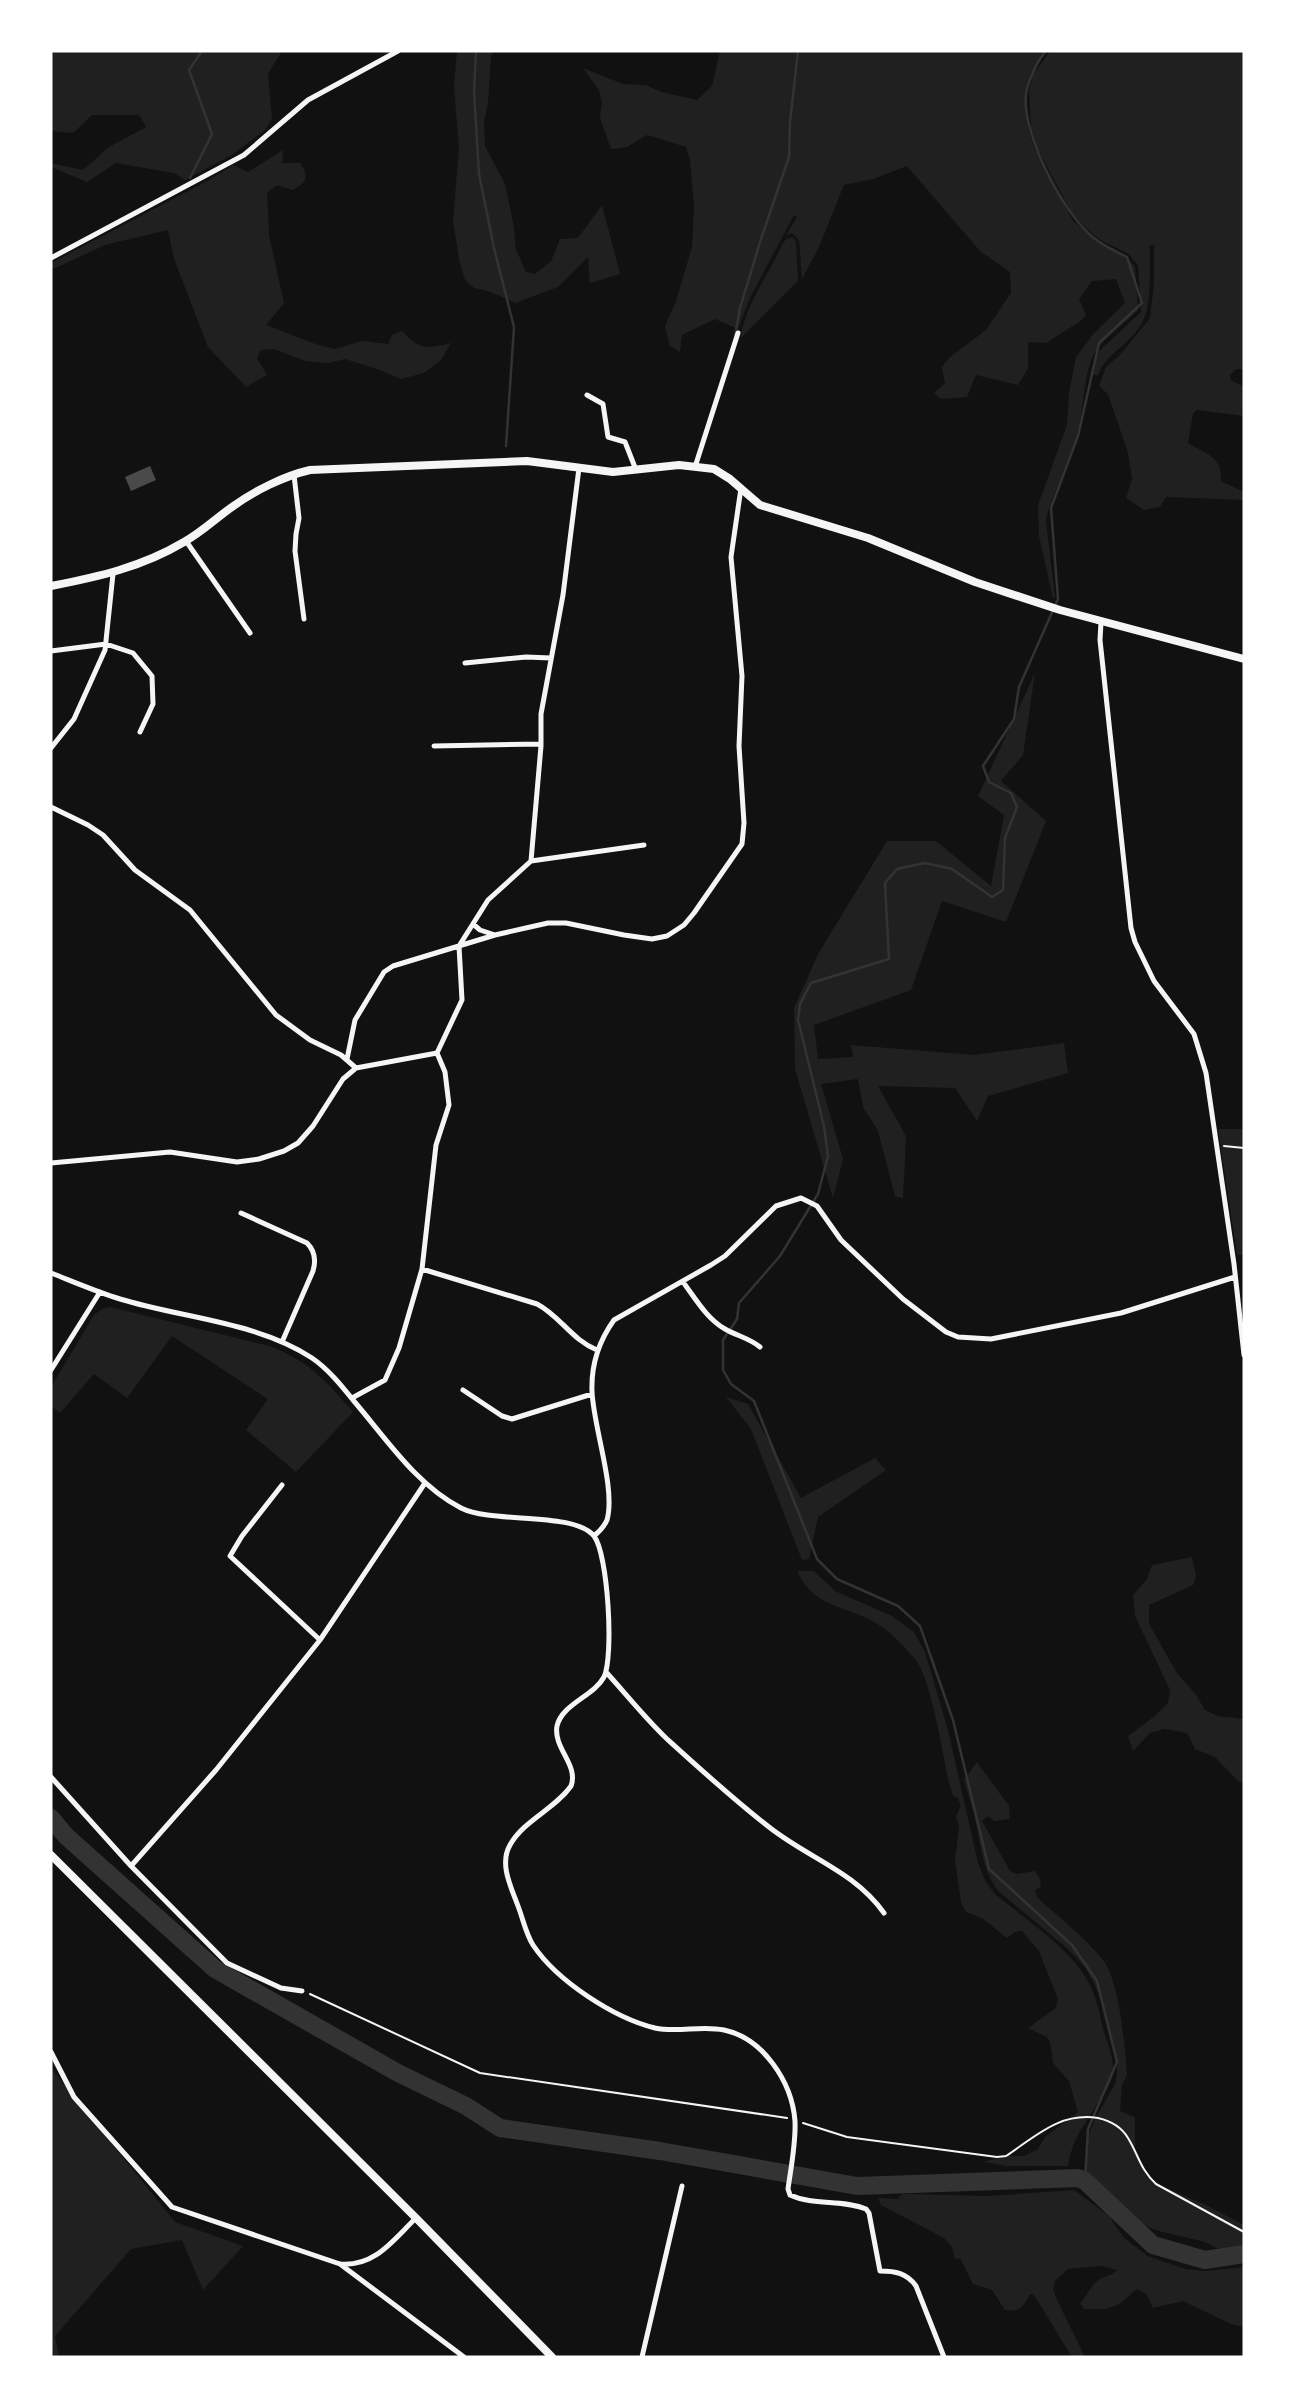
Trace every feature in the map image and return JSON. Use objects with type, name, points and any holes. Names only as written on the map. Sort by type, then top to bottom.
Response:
[{"type":"main road","points":[[51,586],[113,574],[143,564],[186,541],[232,507],[294,474],[310,470],[527,461],[613,472],[679,466],[714,469],[760,505],[868,538],[975,582],[1060,610],[1244,659]]},
{"type":"main road","points":[[51,1855],[552,2357]]},
{"type":"street","points":[[51,258],[244,155],[308,100],[398,51]]},
{"type":"street","points":[[695,467],[738,333]]},
{"type":"street","points":[[587,395],[603,404],[608,437],[625,442],[636,470]]},
{"type":"street","points":[[531,861],[541,714],[562,594],[579,468]]},
{"type":"street","points":[[294,474],[299,518],[295,551],[304,619]]},
{"type":"street","points":[[346,1059],[355,1020],[384,972],[394,966],[495,935],[548,923],[566,923],[652,939],[667,936],[684,925],[694,913],[742,844],[744,823],[739,746],[742,676],[731,557],[741,488]]},
{"type":"street","points":[[186,541],[250,634]]},
{"type":"street","points":[[51,748],[74,719],[106,650],[113,574]]},
{"type":"street","points":[[1091,618],[1101,622],[1100,640],[1130,928],[1154,981],[1186,1020],[1197,1041],[1208,1085],[1244,1354]]},
{"type":"street","points":[[51,651],[106,644],[133,653],[152,676],[153,704],[140,732]]},
{"type":"street","points":[[466,663],[526,657],[551,658]]},
{"type":"street","points":[[434,746],[541,744]]},
{"type":"street","points":[[51,807],[103,835],[135,870],[196,916],[276,1015],[356,1068]]},
{"type":"street","points":[[352,1398],[385,1380],[399,1348],[422,1269],[436,1145],[449,1105],[444,1072],[437,1053],[462,1000],[459,946],[494,893],[531,861],[644,845]]},
{"type":"street","points":[[473,924],[480,930],[495,935]]},
{"type":"street","points":[[51,1163],[170,1152],[237,1162],[259,1159],[298,1143],[313,1126],[343,1079],[356,1068],[437,1053]]},
{"type":"street","points":[[594,1536],[604,1527],[609,1510],[592,1394],[597,1350],[602,1336],[614,1320],[725,1256],[776,1206],[795,1199],[806,1200],[817,1206],[847,1246],[903,1299],[946,1332],[958,1337],[991,1339],[1121,1313],[1235,1277]]},
{"type":"street","points":[[241,1213],[303,1241],[313,1252],[313,1271],[282,1342]]},
{"type":"street","points":[[422,1269],[537,1304],[572,1335],[597,1350]]},
{"type":"street","points":[[51,1273],[119,1299],[282,1342],[323,1367],[425,1483],[445,1498],[470,1512],[566,1523],[594,1536],[602,1554],[606,1590],[609,1641],[606,1672],[600,1682],[563,1715],[558,1724],[558,1740],[573,1773],[572,1786],[517,1835],[507,1851],[507,1877],[531,1942],[547,1962],[577,1988],[623,2016],[667,2030],[723,2030],[743,2037],[775,2067],[791,2098],[795,2119],[788,2189],[790,2195],[866,2209],[880,2271],[902,2274],[912,2279],[944,2357]]},
{"type":"street","points":[[683,1282],[707,1314],[722,1328],[751,1339],[760,1347]]},
{"type":"street","points":[[51,1370],[100,1292]]},
{"type":"street","points":[[463,1390],[502,1416],[512,1419],[592,1394]]},
{"type":"street","points":[[131,1866],[216,1770],[320,1640],[425,1483]]},
{"type":"street","points":[[282,1485],[242,1536],[230,1556],[320,1640]]},
{"type":"street","points":[[606,1672],[666,1738],[769,1828],[803,1851],[833,1866],[873,1898],[884,1913]]},
{"type":"street","points":[[51,1777],[131,1866],[227,1963],[281,1988],[302,1991]]},
{"type":"street","points":[[51,2052],[74,2097],[172,2207],[340,2264],[353,2265],[365,2263],[382,2251],[416,2218]]},
{"type":"street","points":[[642,2357],[682,2186]]},
{"type":"street","points":[[340,2264],[464,2357]]},
{"type":"path","points":[[1216,1145],[1244,1148]]},
{"type":"path","points":[[302,1991],[480,2073],[795,2119],[825,2132],[848,2137],[997,2157],[1006,2156],[1062,2120],[1084,2116],[1110,2120],[1128,2137],[1145,2173],[1156,2184],[1244,2232]]},
{"type":"shaded area","points":[[51,51],[282,51],[268,74],[272,118],[265,130],[232,155],[185,180],[174,173],[116,163],[87,182],[51,167],[51,163],[83,170],[109,147],[146,127],[139,115],[92,115],[73,133],[51,131]]},
{"type":"shaded area","points":[[457,51],[494,51],[491,56],[484,121],[485,146],[505,184],[516,249],[526,272],[535,274],[551,261],[560,239],[578,238],[602,205],[620,274],[590,283],[588,257],[558,287],[515,303],[474,288],[465,280],[453,221],[459,148],[454,87]]},
{"type":"shaded area","points":[[720,51],[1046,51],[1031,74],[1026,90],[1028,127],[1034,147],[1073,221],[1098,242],[1127,257],[1135,267],[1138,307],[1098,348],[1088,370],[1076,439],[1046,519],[1055,598],[1039,536],[1038,505],[1067,425],[1069,393],[1076,357],[1094,333],[1125,303],[1116,279],[1092,281],[1079,299],[1086,315],[1079,322],[1046,343],[1028,342],[1028,368],[1018,385],[976,375],[967,397],[941,399],[934,393],[945,383],[942,367],[950,357],[986,330],[1011,293],[1010,272],[980,251],[907,166],[873,179],[844,185],[819,247],[802,279],[799,240],[792,233],[786,235],[797,217],[794,215],[750,298],[738,329],[715,319],[682,335],[680,352],[670,346],[665,326],[676,301],[692,247],[694,206],[690,160],[686,147],[647,135],[627,147],[611,149],[600,118],[602,103],[599,90],[583,68],[623,84],[646,85],[661,92],[697,100],[712,86]]},
{"type":"shaded area","points":[[1050,51],[1244,51],[1244,369],[1236,369],[1230,375],[1231,380],[1244,387],[1244,416],[1197,410],[1193,413],[1188,443],[1216,461],[1221,472],[1221,481],[1244,492],[1244,500],[1166,497],[1160,507],[1144,510],[1126,498],[1132,479],[1128,453],[1108,394],[1099,386],[1106,367],[1120,355],[1150,318],[1154,245],[1150,245],[1149,299],[1145,316],[1136,332],[1108,359],[1098,375],[1091,375],[1098,352],[1141,312],[1138,266],[1129,254],[1100,240],[1075,219],[1036,146],[1031,127],[1029,91],[1033,75]]},
{"type":"shaded area","points":[[283,150],[282,163],[300,163],[306,176],[301,185],[292,190],[277,185],[267,193],[269,235],[284,303],[266,325],[335,349],[362,341],[388,344],[392,335],[402,331],[419,345],[451,343],[441,360],[424,373],[401,379],[345,359],[328,363],[305,361],[274,349],[261,350],[257,358],[267,375],[246,387],[208,347],[174,259],[168,230],[105,245],[51,270],[51,263],[233,165],[248,172]]},
{"type":"shaded area","points":[[793,237],[796,242],[798,281],[741,338],[747,315],[758,291],[782,245],[786,239]]},
{"type":"shaded area","points":[[1035,673],[1023,755],[1001,781],[1046,821],[1006,922],[942,901],[911,990],[814,1025],[818,1059],[853,1057],[851,1045],[974,1055],[1064,1043],[1068,1073],[988,1096],[977,1121],[955,1088],[878,1086],[906,1136],[903,1198],[895,1196],[878,1131],[863,1107],[858,1079],[821,1084],[843,1159],[833,1198],[795,1069],[794,1008],[818,954],[887,841],[936,841],[991,886],[1004,815],[978,796]]},
{"type":"shaded area","points":[[1218,1129],[1244,1129],[1244,1255],[1237,1255]]},
{"type":"shaded area","points":[[110,1307],[273,1347],[318,1374],[353,1412],[296,1472],[246,1430],[268,1399],[172,1336],[127,1398],[94,1374],[60,1413],[51,1406],[51,1387],[94,1315]]},
{"type":"shaded area","points":[[726,1397],[748,1404],[801,1498],[875,1458],[886,1470],[818,1517],[809,1559],[802,1560],[751,1429]]},
{"type":"shaded area","points":[[1192,1557],[1196,1576],[1193,1585],[1149,1605],[1149,1624],[1177,1673],[1205,1710],[1217,1716],[1244,1719],[1244,1783],[1239,1782],[1215,1757],[1195,1749],[1187,1733],[1164,1729],[1150,1733],[1133,1751],[1128,1736],[1168,1703],[1170,1690],[1135,1616],[1133,1595],[1147,1579],[1152,1565]]},
{"type":"shaded area","points":[[797,1571],[814,1571],[835,1591],[892,1616],[914,1632],[925,1652],[948,1730],[978,1863],[986,1882],[995,1894],[1061,1948],[1083,1973],[1091,1987],[1111,2054],[1113,2074],[1076,2140],[1068,2166],[1006,2166],[983,2162],[1006,2156],[1024,2156],[1038,2149],[1045,2137],[1078,2112],[1069,2081],[1053,2063],[1050,2042],[1047,2037],[1028,2028],[1056,2008],[1058,1999],[1039,1951],[1022,1931],[1007,1938],[982,1918],[966,1912],[961,1902],[955,1860],[959,1827],[956,1817],[961,1805],[957,1797],[953,1796],[931,1699],[915,1659],[879,1625],[822,1600],[804,1584]]},
{"type":"shaded area","points":[[977,1762],[1009,1806],[1010,1819],[994,1821],[988,1816],[982,1821],[1010,1871],[1017,1874],[1035,1871],[1041,1887],[1035,1890],[1037,1897],[1088,1943],[1109,1970],[1121,2015],[1127,2075],[1122,2085],[1120,2111],[1135,2117],[1135,2149],[1139,2163],[1153,2182],[1244,2225],[1244,2258],[1232,2259],[1221,2250],[1200,2241],[1144,2225],[1124,2212],[1110,2209],[1085,2185],[1088,2136],[1115,2084],[1117,2059],[1104,2009],[1085,1967],[1068,1949],[998,1891],[989,1875],[964,1780]]},
{"type":"shaded area","points":[[51,2068],[175,2222],[243,2246],[203,2290],[182,2240],[131,2249],[55,2336],[59,2357],[51,2357]]},
{"type":"shaded area","points":[[1074,2190],[1109,2216],[1124,2238],[1148,2256],[1185,2269],[1204,2271],[1244,2267],[1244,2327],[1231,2324],[1183,2301],[1153,2308],[1147,2295],[1137,2289],[1118,2305],[1105,2309],[1084,2309],[1080,2303],[1093,2285],[1117,2270],[1102,2266],[1068,2269],[1055,2281],[1053,2288],[1085,2357],[1072,2357],[1034,2295],[1030,2294],[1018,2309],[1005,2310],[992,2290],[973,2284],[960,2258],[955,2259],[952,2247],[944,2238],[881,2205],[878,2198],[898,2199],[902,2194],[988,2196]]},
{"type":"building","points":[[150,466],[156,480],[131,491],[125,477]]},
{"type":"waterway","points":[[190,178],[212,134],[189,70],[202,51]]},
{"type":"waterway","points":[[476,51],[474,92],[479,174],[514,327],[506,446]]},
{"type":"waterway","points":[[735,336],[740,308],[789,157],[798,51]]},
{"type":"waterway","points":[[1046,51],[1027,89],[1029,125],[1036,147],[1057,191],[1082,227],[1101,244],[1127,257],[1142,303],[1099,343],[1078,436],[1051,508],[1058,599],[1019,687],[1014,719],[983,766],[989,782],[1011,793],[1017,807],[1005,838],[1003,890],[992,897],[952,869],[925,863],[897,869],[885,883],[889,959],[811,983],[800,1004],[798,1020],[824,1126],[828,1156],[818,1194],[780,1256],[739,1303],[737,1319],[723,1340],[723,1370],[731,1384],[754,1401],[817,1559],[837,1579],[898,1606],[920,1626],[953,1720],[989,1869],[1072,1945],[1097,1981],[1117,2062],[1088,2129],[1085,2181]]},
{"type":"waterway","points":[[51,1818],[66,1836],[215,1969],[398,2073],[466,2106],[500,2128],[660,2151],[857,2186],[1078,2178],[1085,2181],[1153,2245],[1205,2260],[1244,2254]]}]
